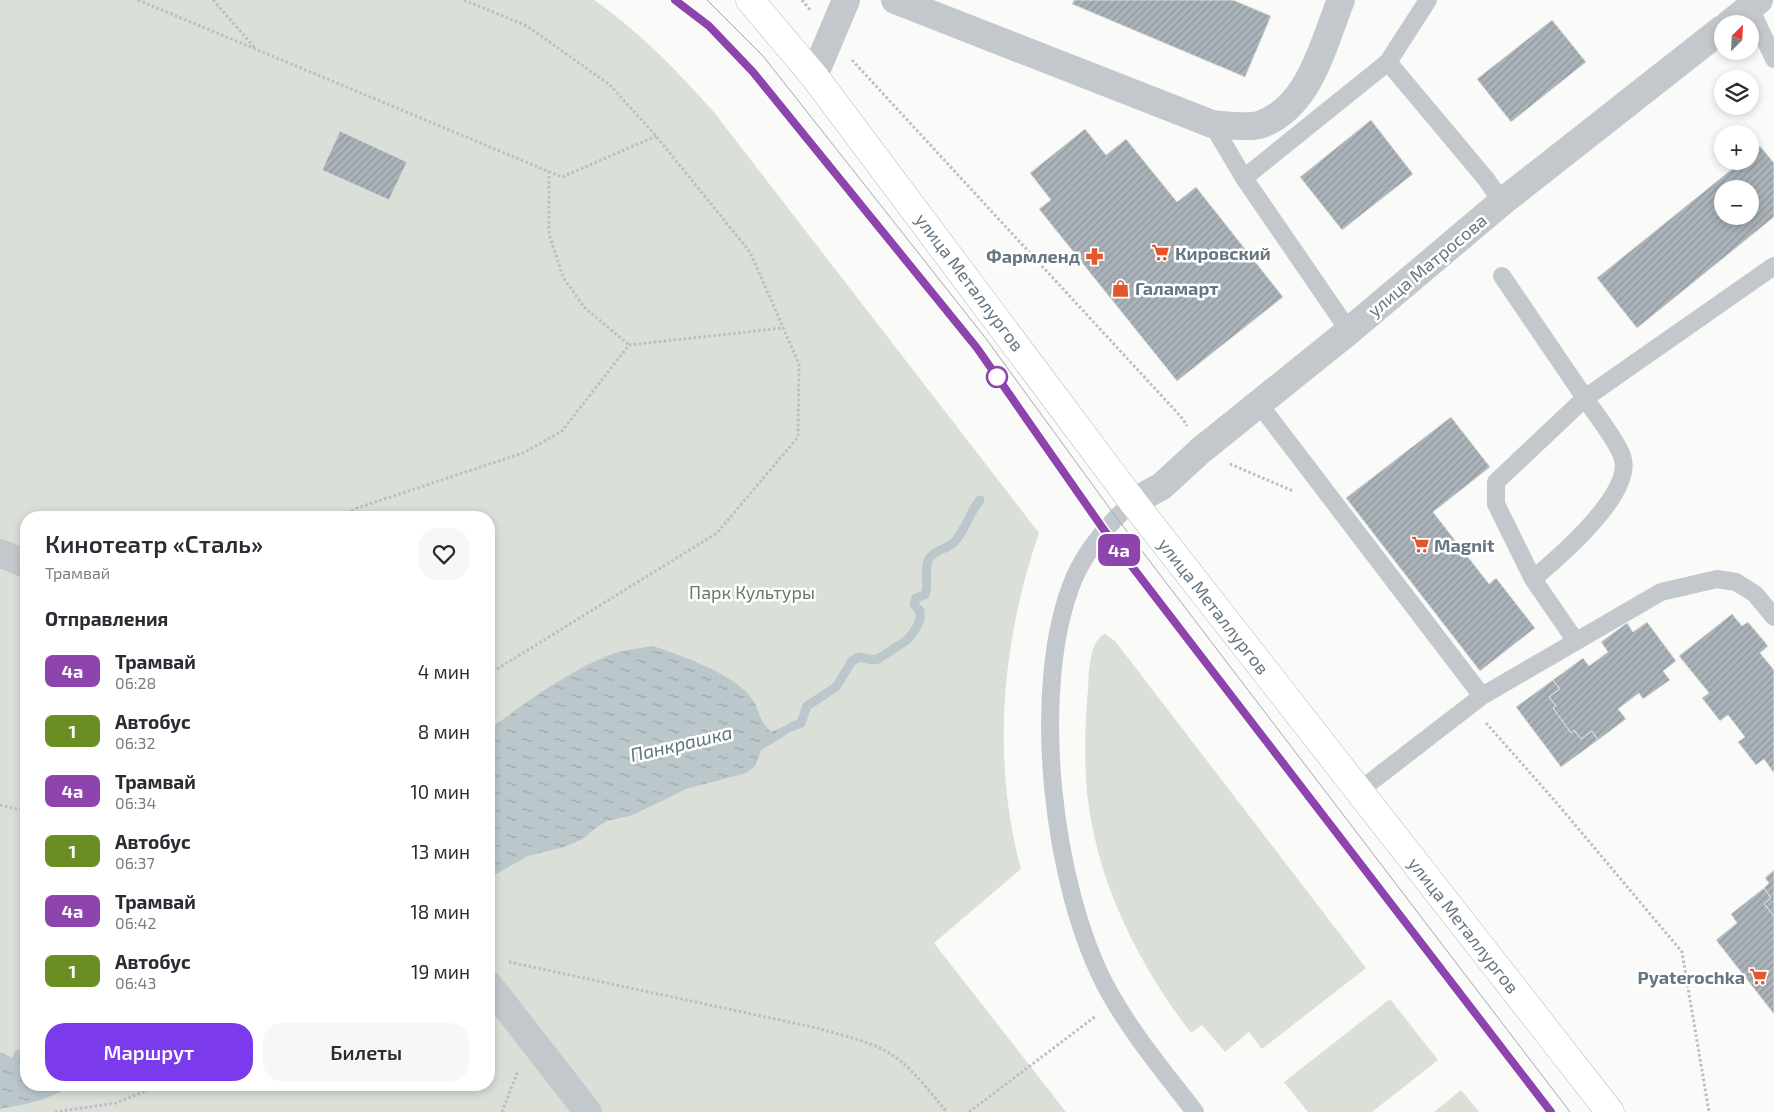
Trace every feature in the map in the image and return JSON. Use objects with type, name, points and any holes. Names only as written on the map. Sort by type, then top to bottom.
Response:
[{"type":"main road","name":"улица Металлургов","points":[[750,0],[814,76],[998,318],[1133,502],[1610,1112]]},
{"type":"street","points":[[814,76],[846,0]]},
{"type":"street","points":[[895,0],[1212,124],[1258,125],[1286,109],[1307,84],[1341,0]]},
{"type":"street","name":"улица Матросова","points":[[1133,502],[1162,486],[1200,451],[1349,331],[1502,202],[1714,35]]},
{"type":"street","points":[[0,552],[20,561]]},
{"type":"street","points":[[495,993],[588,1112]]},
{"type":"lane","points":[[1244,178],[1388,62],[1428,0]]},
{"type":"lane","points":[[1746,10],[1774,59]]},
{"type":"lane","points":[[1388,62],[1486,179],[1502,202]]},
{"type":"lane","points":[[1212,124],[1244,178],[1349,331]]},
{"type":"lane","points":[[1575,640],[1533,579],[1496,504],[1496,482],[1584,398],[1774,266]]},
{"type":"lane","points":[[1502,276],[1623,457],[1623,475],[1614,498],[1568,549],[1533,579]]},
{"type":"lane","points":[[1259,404],[1476,700]]},
{"type":"lane","points":[[1133,502],[1104,530],[1086,556],[1075,576],[1058,632],[1051,697],[1053,778],[1057,820],[1069,890],[1079,924],[1115,1002],[1136,1035],[1195,1112]]},
{"type":"lane","points":[[1359,791],[1476,700],[1575,640],[1661,592],[1717,579],[1736,582],[1755,594],[1774,618]]},
{"type":"path","points":[[138,0],[562,177],[656,136]]},
{"type":"path","points":[[213,0],[256,49]]},
{"type":"path","points":[[464,0],[527,26],[610,85],[656,136],[750,252],[798,364],[798,437],[717,533],[495,670]]},
{"type":"path","points":[[802,0],[831,37],[1183,419],[1200,451],[1300,494]]},
{"type":"path","points":[[549,171],[548,234],[563,277],[584,307],[629,345]]},
{"type":"path","points":[[351,511],[523,453],[562,431],[629,345],[783,328]]},
{"type":"path","points":[[1476,700],[1555,801],[1682,952],[1709,1112]]},
{"type":"path","points":[[0,805],[20,810]]},
{"type":"path","points":[[508,962],[816,1028],[851,1038],[880,1048],[905,1065],[946,1112]]},
{"type":"path","points":[[969,1112],[1115,1002]]},
{"type":"path","points":[[502,1112],[530,1040]]},
{"type":"path","points":[[55,1112],[116,1103],[145,1091]]},
{"type":"green space","name":"Парк Культуры","points":[[0,0],[594,0],[626,25],[685,81],[713,111],[1039,533],[1016,615],[1009,657],[1005,700],[1004,743],[1006,785],[1021,869],[934,943],[1066,1112],[0,1112]]},
{"type":"green space","points":[[1105,634],[1115,641],[1366,968],[1262,1049],[1249,1032],[1225,1052],[1202,1025],[1191,1033],[1154,979],[1137,950],[1122,920],[1110,889],[1092,825],[1087,792],[1085,753],[1091,658],[1096,643]]},
{"type":"green space","points":[[1390,999],[1438,1060],[1372,1112],[1308,1112],[1284,1082]]},
{"type":"green space","points":[[1461,1090],[1479,1112],[1434,1112]]},
{"type":"water","points":[[653,646],[704,666],[730,679],[749,695],[763,722],[771,732],[795,721],[801,723],[783,737],[761,750],[755,766],[746,773],[686,789],[633,815],[607,821],[583,839],[564,847],[528,856],[495,875],[495,726],[534,697],[569,675],[603,658],[632,649]]},
{"type":"water","points":[[20,1049],[20,1091],[60,1091],[45,1098],[0,1109],[0,1052],[12,1058],[15,1051]]},
{"type":"building","points":[[1074,0],[1233,0],[1271,16],[1245,77],[1072,4]]},
{"type":"building","points":[[1552,20],[1586,62],[1511,122],[1477,79]]},
{"type":"building","points":[[1371,120],[1413,174],[1342,230],[1300,177]]},
{"type":"building","name":"Кировский","points":[[1085,129],[1106,155],[1126,139],[1177,202],[1196,187],[1283,297],[1177,381],[1039,209],[1051,200],[1030,173]]},
{"type":"building","points":[[340,131],[407,162],[389,200],[322,170]]},
{"type":"building","points":[[1760,146],[1774,163],[1774,217],[1637,328],[1597,278],[1714,184],[1714,225],[1759,225],[1759,180],[1718,180],[1731,170],[1759,170]]},
{"type":"building","name":"Magnit","points":[[1451,417],[1490,467],[1433,512],[1489,584],[1496,578],[1535,628],[1480,671],[1346,498]]},
{"type":"building","points":[[1732,614],[1742,626],[1748,622],[1768,646],[1760,653],[1774,670],[1774,773],[1764,759],[1756,765],[1738,742],[1745,737],[1728,715],[1720,721],[1702,698],[1709,693],[1679,656]]},
{"type":"building","points":[[1647,622],[1676,661],[1663,671],[1670,680],[1643,699],[1639,693],[1618,709],[1626,719],[1598,740],[1592,731],[1581,739],[1574,730],[1571,733],[1553,708],[1556,706],[1549,697],[1560,689],[1553,680],[1583,658],[1589,666],[1608,652],[1601,642],[1627,623],[1633,632]]},
{"type":"building","points":[[1553,680],[1560,689],[1549,697],[1556,706],[1553,708],[1571,733],[1574,730],[1581,739],[1592,731],[1598,740],[1561,767],[1516,707]]},
{"type":"building","points":[[1774,870],[1774,916],[1764,904],[1771,898],[1764,888],[1769,883],[1765,878]]},
{"type":"building","name":"Pyaterochka","points":[[1764,888],[1771,898],[1764,904],[1774,916],[1774,1014],[1716,940],[1737,923],[1731,914]]},
{"type":"waterway","name":"Панкрашка","points":[[791,727],[801,723],[807,706],[836,687],[852,661],[859,657],[872,660],[878,659],[907,640],[920,620],[920,611],[914,605],[916,598],[925,595],[927,587],[926,569],[930,557],[957,539],[980,500]]},
{"type":"tram line","points":[[675,0],[709,26],[773,95],[977,349],[1104,529],[1551,1112]]},
{"type":"tram line","name":"4а","points":[[675,0],[709,26],[753,72],[977,348],[1104,530],[1551,1112]]},
{"type":"tram line","points":[[707,0],[763,56],[987,340],[1116,517],[1570,1112]]},
{"type":"place","name":"Кировский","points":[[1161,253]]},
{"type":"place","name":"Фармленд","points":[[1094,256]]},
{"type":"place","name":"Галамарт","points":[[1121,288]]},
{"type":"place","name":"Magnit","points":[[1420,545]]},
{"type":"place","name":"Pyaterochka","points":[[1759,977]]}]
